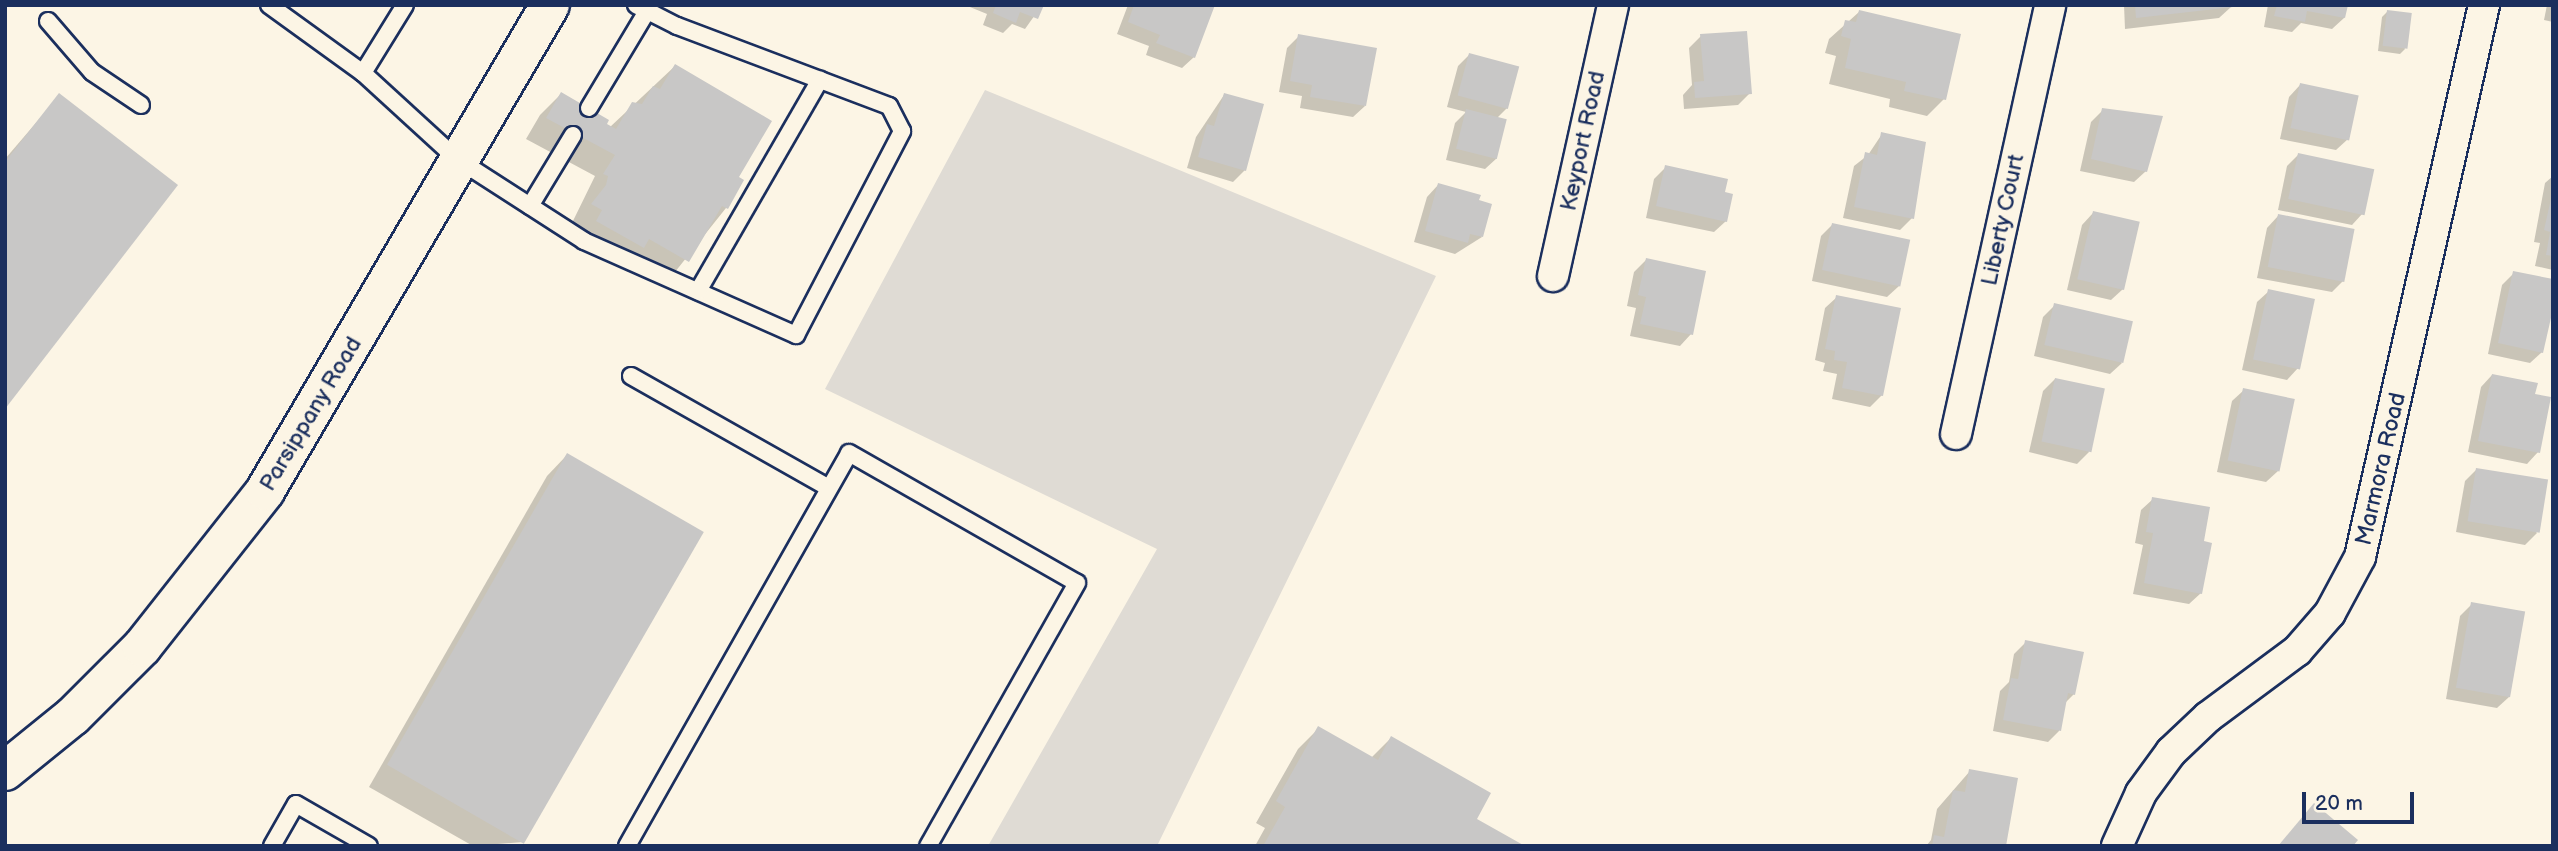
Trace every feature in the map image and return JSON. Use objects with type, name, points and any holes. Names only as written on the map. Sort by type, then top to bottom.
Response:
[{"type":"main road","name":"Parsippany Road","points":[[5,771],[73,716],[142,647],[265,491],[336,376],[457,159],[550,5]]},
{"type":"street","name":"Keyport Road","points":[[1553,276],[1613,5]]},
{"type":"street","name":"Liberty Court","points":[[1956,434],[2050,5]]},
{"type":"street","name":"Marmora Road","points":[[2117,846],[2141,793],[2171,752],[2208,718],[2297,651],[2330,613],[2360,557],[2484,5]]},
{"type":"lane","points":[[269,5],[363,73],[457,159],[584,241],[796,335],[902,131],[889,106],[642,8],[589,108]]},
{"type":"lane","points":[[363,73],[405,5]]},
{"type":"lane","points":[[48,22],[92,72],[141,105]]},
{"type":"lane","points":[[698,291],[820,80]]},
{"type":"lane","points":[[530,206],[573,135]]},
{"type":"lane","points":[[631,376],[829,488]]},
{"type":"lane","points":[[626,846],[849,453],[1077,583],[928,846]]},
{"type":"lane","points":[[272,846],[296,804],[369,846]]},
{"type":"shaded area","points":[[985,90],[1436,276],[1157,846],[988,846],[1157,549],[825,389]]},
{"type":"building","points":[[996,5],[1044,5],[1038,19],[1020,12],[1016,23],[993,13]]},
{"type":"building","points":[[1134,5],[1215,5],[1195,58],[1156,43],[1160,35],[1128,22]]},
{"type":"building","points":[[2135,5],[2233,5],[2233,7],[2136,18]]},
{"type":"building","points":[[2277,5],[2348,5],[2345,18],[2307,11],[2305,22],[2274,16]]},
{"type":"building","points":[[1859,10],[1961,34],[1946,100],[1904,91],[1906,82],[1845,68],[1851,39],[1841,36],[1845,20],[1856,22]]},
{"type":"building","points":[[2387,10],[2412,13],[2407,49],[2383,46]]},
{"type":"building","points":[[1747,31],[1752,94],[1695,98],[1694,82],[1704,81],[1700,34]]},
{"type":"building","points":[[1298,34],[1377,48],[1366,106],[1310,97],[1312,85],[1290,81]]},
{"type":"building","points":[[1469,53],[1519,66],[1508,109],[1458,96]]},
{"type":"building","points":[[675,64],[772,121],[739,177],[744,180],[728,209],[722,206],[689,262],[649,239],[644,248],[596,221],[602,210],[591,204],[606,185],[608,176],[603,174],[615,155],[546,118],[561,92],[609,120],[607,124],[616,129],[632,102],[642,104],[653,86],[660,89]]},
{"type":"building","points":[[2300,83],[2359,95],[2349,140],[2290,128]]},
{"type":"building","points":[[59,93],[178,185],[5,409],[5,162]]},
{"type":"building","points":[[1224,93],[1264,104],[1246,171],[1198,157],[1207,124],[1214,126]]},
{"type":"building","points":[[2102,108],[2163,116],[2147,172],[2091,159]]},
{"type":"building","points":[[1466,109],[1507,119],[1497,159],[1456,149]]},
{"type":"building","points":[[1881,132],[1926,142],[1914,219],[1854,207],[1865,152],[1877,155]]},
{"type":"building","points":[[2298,153],[2374,169],[2365,215],[2288,199]]},
{"type":"building","points":[[1665,165],[1728,179],[1725,192],[1733,194],[1727,222],[1656,206]]},
{"type":"building","points":[[1438,183],[1481,195],[1479,200],[1492,204],[1483,237],[1470,234],[1468,243],[1425,231]]},
{"type":"building","points":[[2552,194],[2553,256],[2546,255],[2550,232],[2544,230]]},
{"type":"building","points":[[2093,211],[2140,222],[2124,290],[2077,279]]},
{"type":"building","points":[[2278,214],[2355,229],[2344,282],[2268,267]]},
{"type":"building","points":[[1832,223],[1910,240],[1900,287],[1822,270]]},
{"type":"building","points":[[1646,258],[1706,271],[1693,335],[1640,324],[1646,297],[1638,295]]},
{"type":"building","points":[[2513,271],[2553,279],[2553,309],[2543,353],[2498,343]]},
{"type":"building","points":[[2268,289],[2315,299],[2300,369],[2253,359]]},
{"type":"building","points":[[1836,295],[1901,308],[1883,396],[1842,388],[1847,362],[1834,360],[1835,351],[1825,349]]},
{"type":"building","points":[[2054,303],[2133,321],[2123,363],[2044,345]]},
{"type":"building","points":[[2492,374],[2538,383],[2535,394],[2551,397],[2540,453],[2478,441]]},
{"type":"building","points":[[2055,378],[2105,389],[2091,452],[2041,442]]},
{"type":"building","points":[[2243,388],[2295,399],[2279,471],[2228,460]]},
{"type":"building","points":[[567,453],[704,532],[524,844],[387,765]]},
{"type":"building","points":[[2476,468],[2548,479],[2540,533],[2468,521]]},
{"type":"building","points":[[2152,497],[2210,507],[2204,541],[2212,543],[2202,594],[2144,583],[2153,533],[2146,532]]},
{"type":"building","points":[[2471,602],[2525,612],[2510,697],[2456,688]]},
{"type":"building","points":[[2025,640],[2084,652],[2075,695],[2068,693],[2061,731],[2003,720],[2011,678],[2018,679]]},
{"type":"building","points":[[1318,726],[1378,760],[1391,736],[1491,793],[1477,819],[1525,846],[1263,846],[1285,807],[1276,801]]},
{"type":"building","points":[[1969,769],[2018,778],[2006,846],[1932,846],[1934,835],[1944,837],[1953,790],[1965,792]]},
{"type":"building","points":[[2314,803],[2358,840],[2353,846],[2278,846]]}]
